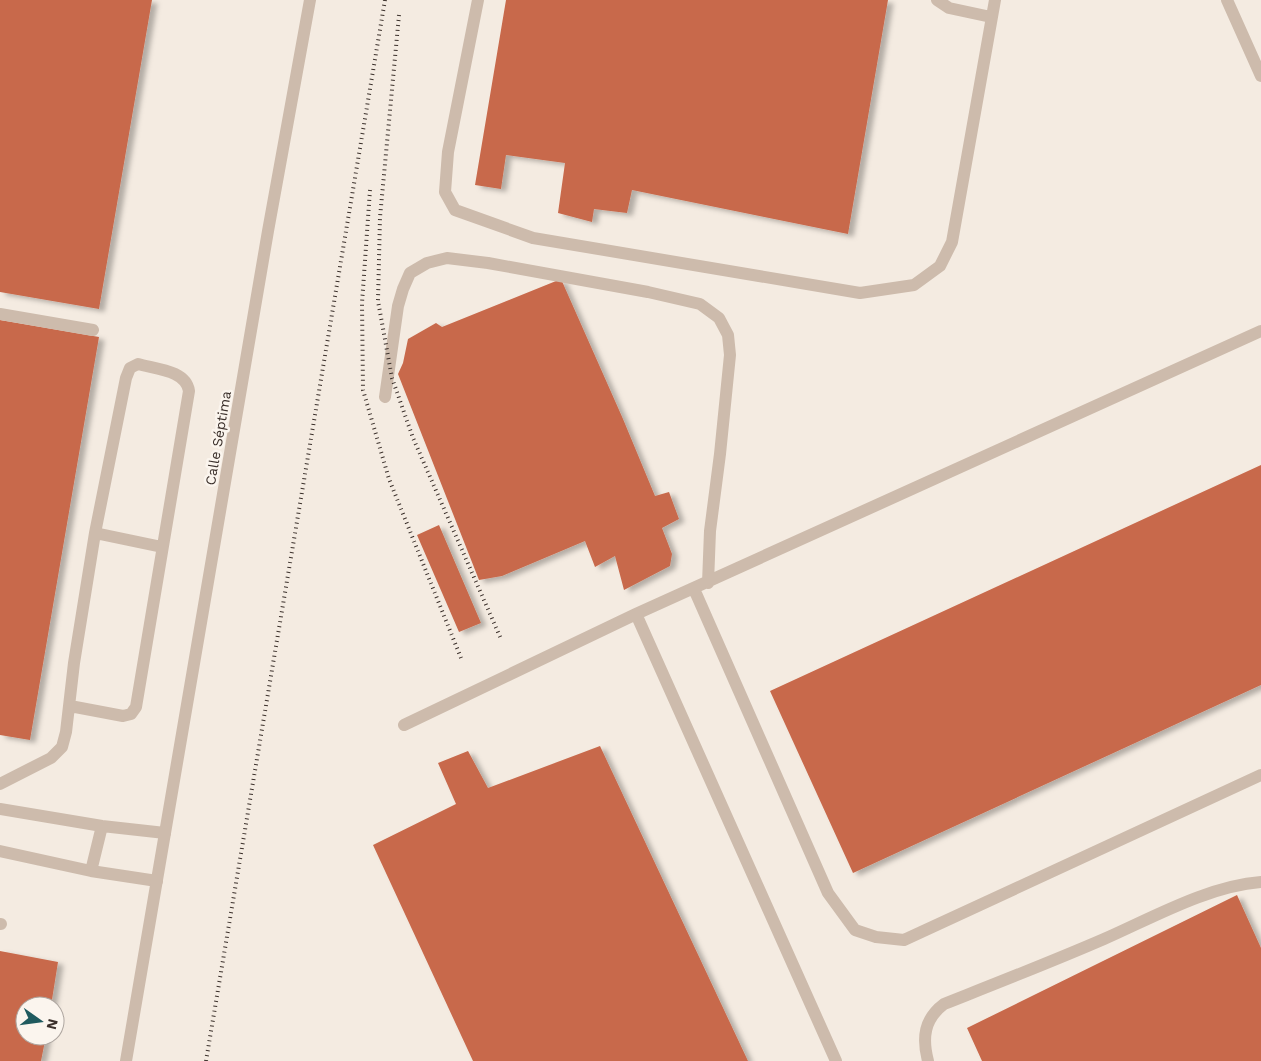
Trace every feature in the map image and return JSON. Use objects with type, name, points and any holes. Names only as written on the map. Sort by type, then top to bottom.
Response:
[{"type":"street","name":"Calle Séptima","points":[[126,1061],[310,0]]},
{"type":"street","points":[[478,0],[448,152],[445,192],[455,210],[534,238],[860,293],[914,285],[940,266],[952,242],[994,0]]},
{"type":"street","points":[[938,0],[949,8],[991,17]]},
{"type":"street","points":[[1227,0],[1261,76]]},
{"type":"street","points":[[385,397],[398,306],[403,289],[410,274],[427,262],[447,258],[488,263],[648,292],[700,304],[719,318],[728,335],[730,354],[710,531],[708,583]]},
{"type":"street","points":[[0,314],[92,330]]},
{"type":"street","points":[[404,725],[636,614],[1261,331]]},
{"type":"street","points":[[0,784],[51,758],[62,747],[96,533],[126,378],[130,368],[138,364],[184,378],[188,383],[188,399],[136,707],[131,714],[124,716],[70,706]]},
{"type":"street","points":[[96,533],[162,548]]},
{"type":"street","points":[[694,589],[828,893],[855,930],[876,937],[904,940],[1261,775]]},
{"type":"street","points":[[636,614],[836,1061]]},
{"type":"street","points":[[0,809],[102,826],[165,832]]},
{"type":"street","points":[[91,871],[102,826]]},
{"type":"street","points":[[0,851],[91,871],[157,881]]},
{"type":"street","points":[[928,1061],[925,1049],[925,1032],[929,1020],[936,1010],[944,1004],[1083,948],[1197,898],[1227,887],[1261,882]]},
{"type":"building","points":[[0,0],[152,0],[99,309],[0,292]]},
{"type":"building","points":[[506,0],[888,0],[848,234],[632,190],[627,213],[594,209],[592,222],[558,213],[565,163],[506,155],[501,189],[475,185]]},
{"type":"building","points":[[561,279],[655,496],[669,492],[679,519],[662,528],[672,554],[670,566],[624,590],[615,556],[595,567],[585,541],[502,576],[479,580],[398,374],[403,363],[408,339],[436,323],[442,327]]},
{"type":"building","points":[[0,320],[99,337],[30,740],[0,735]]},
{"type":"building","points":[[1261,465],[1261,685],[853,873],[770,691]]},
{"type":"building","points":[[439,525],[481,623],[459,632],[417,535]]},
{"type":"building","points":[[600,746],[748,1061],[473,1061],[373,845],[456,804],[438,763],[468,751],[488,788]]},
{"type":"building","points":[[1237,895],[1261,948],[1261,1061],[982,1061],[967,1028]]},
{"type":"building","points":[[0,951],[58,962],[53,996],[15,996],[15,1046],[44,1046],[41,1061],[0,1061]]},
{"type":"railway","points":[[206,1061],[385,0]]},
{"type":"railway","points":[[399,15],[380,217],[378,301],[392,378],[413,438],[501,639]]},
{"type":"railway","points":[[370,190],[362,303],[363,390],[389,479],[461,658]]}]
